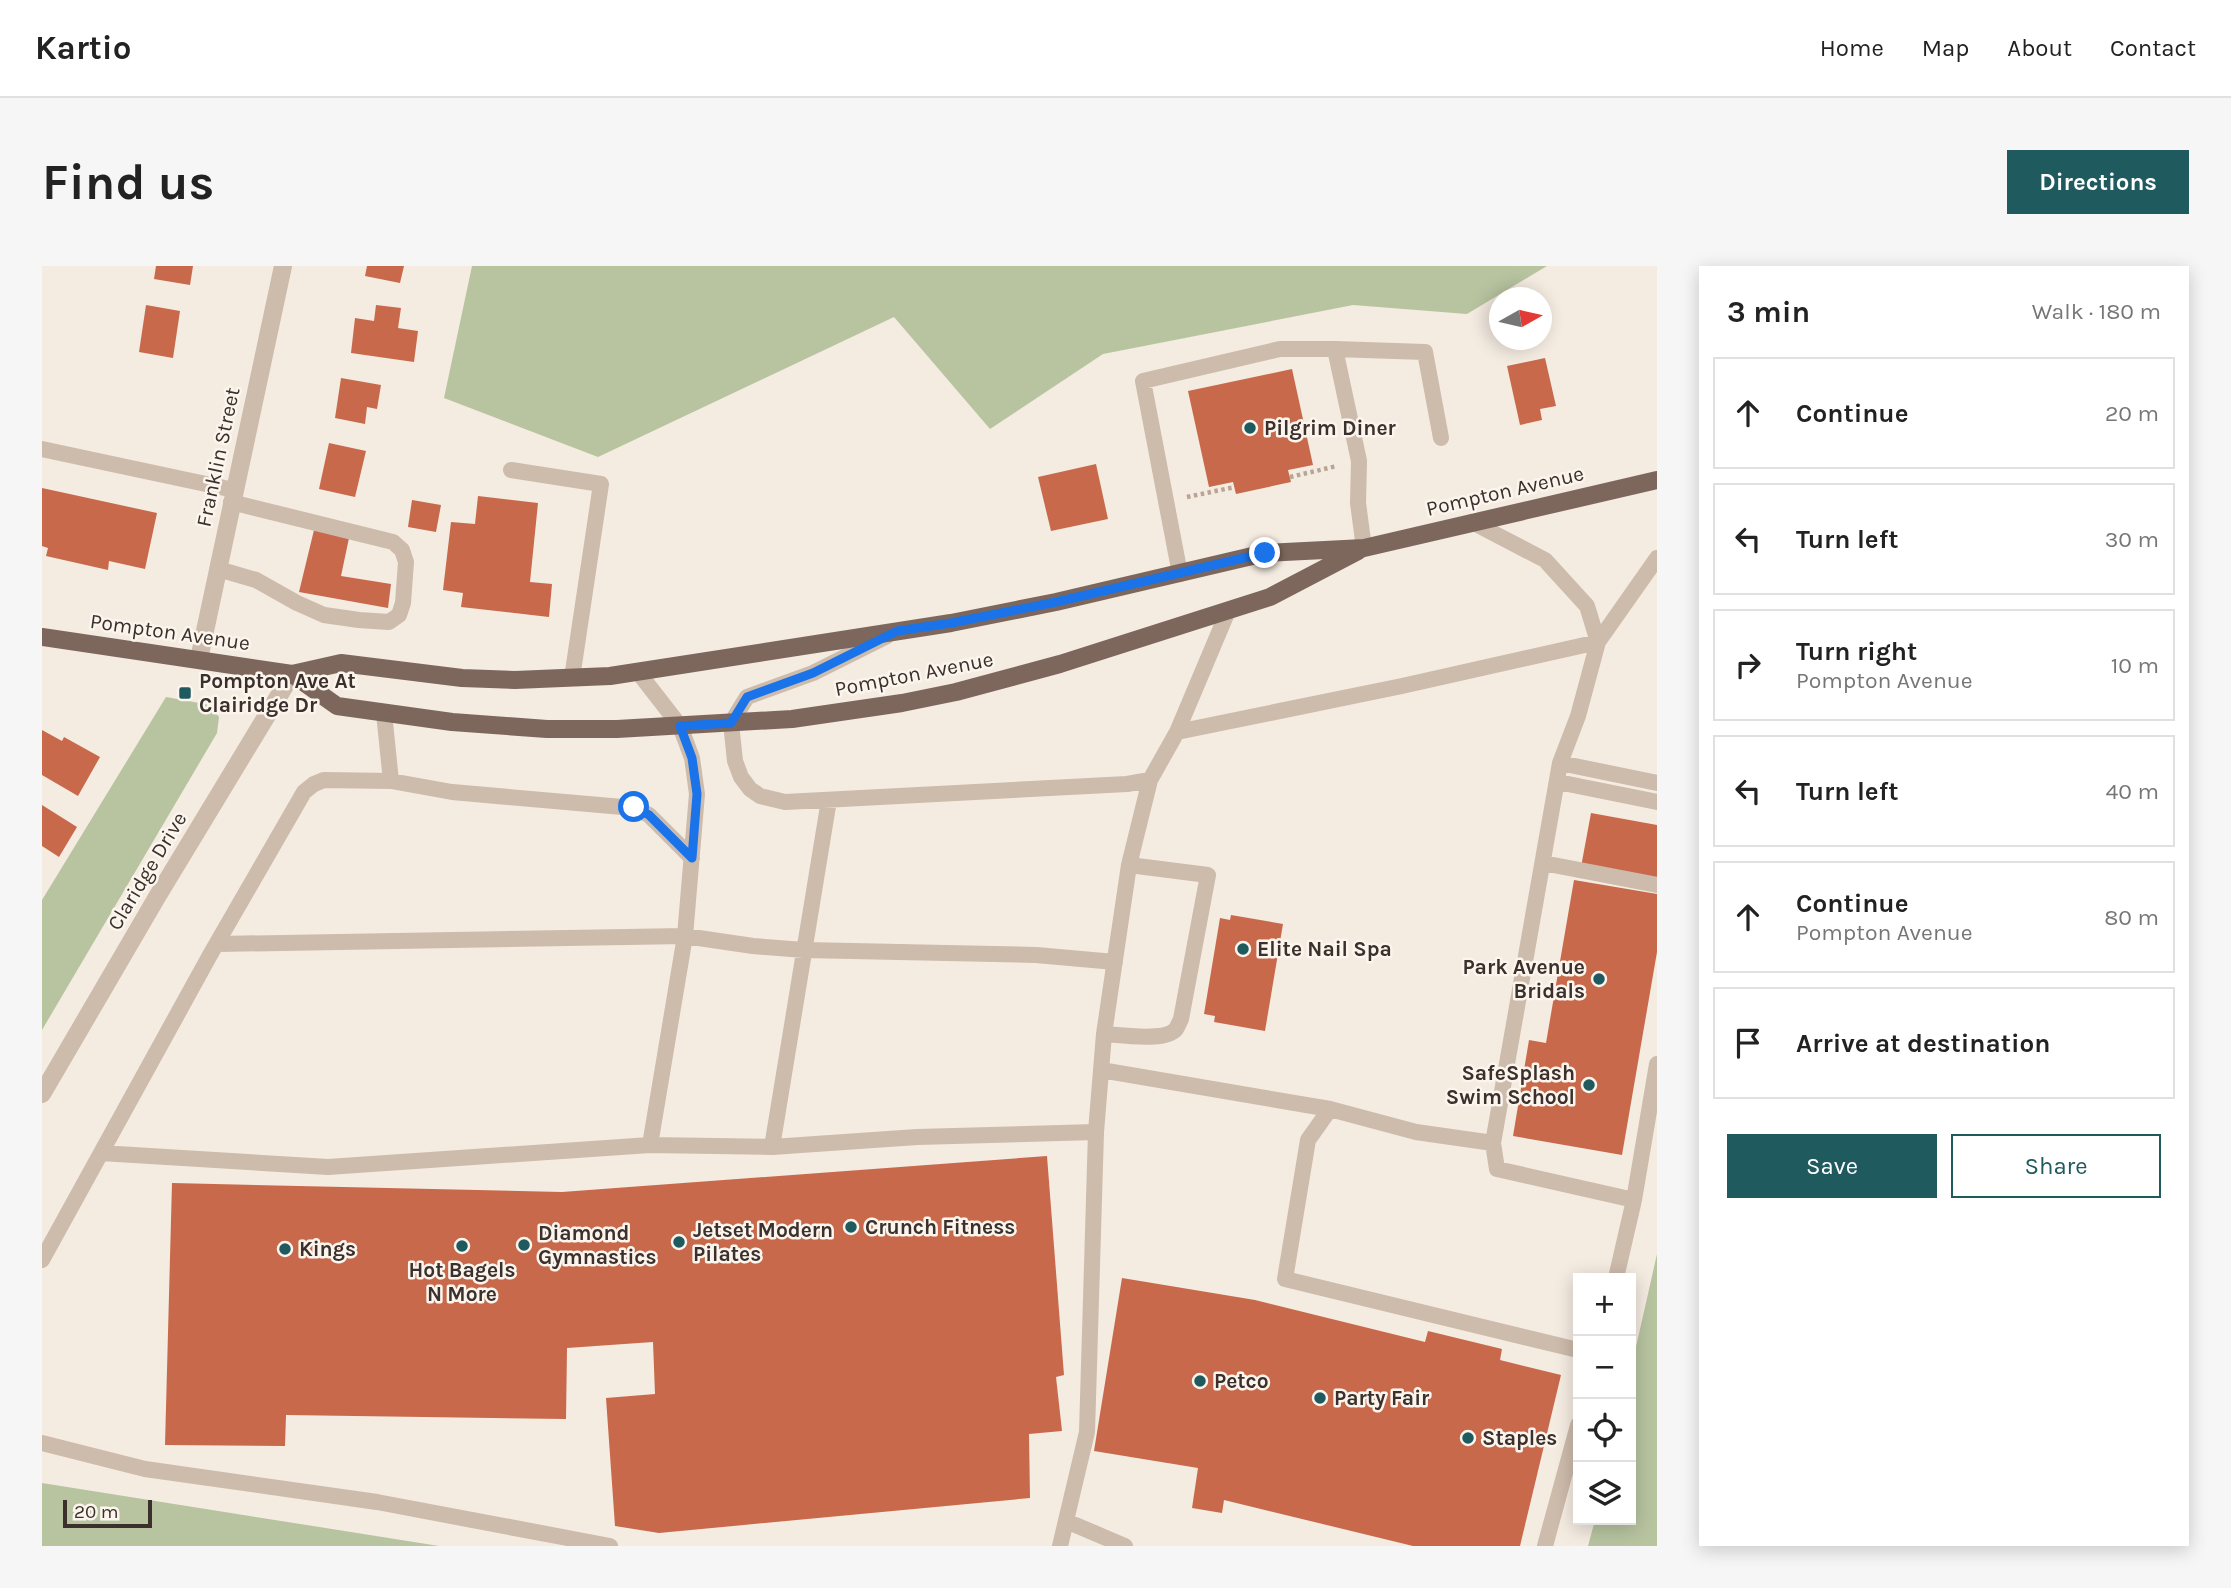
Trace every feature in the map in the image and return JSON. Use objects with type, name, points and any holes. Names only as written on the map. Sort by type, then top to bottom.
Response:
[{"type":"main road","name":"Pompton Avenue","points":[[42,637],[292,674],[341,663],[462,677],[515,680],[638,672],[1044,605],[1265,553],[1364,548],[1657,480]]},
{"type":"main road","name":"Pompton Avenue","points":[[292,674],[337,706],[452,722],[547,729],[617,729],[792,719],[956,692],[1060,664],[1269,597],[1364,548]]},
{"type":"street","name":"Franklin Street","points":[[199,659],[283,266]]},
{"type":"street","name":"Claridge Drive","points":[[42,1094],[292,674]]},
{"type":"lane","points":[[1180,574],[1143,381],[1280,349],[1425,352],[1441,438]]},
{"type":"lane","points":[[1335,349],[1360,466],[1358,503],[1364,548]]},
{"type":"lane","points":[[42,449],[233,496],[393,542],[402,550],[406,562],[403,603],[399,615],[389,622],[324,614],[274,592],[256,580],[218,569]]},
{"type":"lane","points":[[511,470],[601,484],[572,678]]},
{"type":"lane","points":[[1472,522],[1545,560],[1587,606],[1598,642]]},
{"type":"lane","points":[[1634,1200],[1497,1169],[1493,1143],[1560,763],[1578,716],[1598,642],[1657,558]]},
{"type":"lane","points":[[1060,1546],[1087,1432],[1096,1132],[1104,1034],[1129,865],[1150,780],[1177,732],[1228,611]]},
{"type":"lane","points":[[897,631],[813,673],[747,697],[731,723],[735,761],[741,777],[750,789],[770,800],[785,802],[1127,784],[1150,780]]},
{"type":"lane","points":[[1177,732],[1427,681],[1598,642]]},
{"type":"lane","points":[[638,672],[680,726],[692,758],[697,794],[685,936],[650,1145]]},
{"type":"lane","points":[[384,713],[391,781]]},
{"type":"lane","points":[[1560,763],[1657,783]]},
{"type":"lane","points":[[42,1260],[304,792],[314,784],[324,780],[391,781],[452,792],[634,807],[649,815],[692,858]]},
{"type":"lane","points":[[1558,782],[1657,802]]},
{"type":"lane","points":[[772,1147],[829,800]]},
{"type":"lane","points":[[1543,863],[1657,885]]},
{"type":"lane","points":[[1104,1034],[1160,1037],[1177,1029],[1209,875],[1129,865]]},
{"type":"lane","points":[[218,944],[685,936],[804,950],[1036,955],[1115,962]]},
{"type":"lane","points":[[1617,1273],[1634,1200],[1657,1064]]},
{"type":"lane","points":[[1101,1070],[1330,1109],[1416,1132],[1493,1143]]},
{"type":"lane","points":[[1330,1109],[1308,1140],[1285,1279],[1573,1349]]},
{"type":"lane","points":[[101,1153],[328,1167],[650,1145],[772,1147],[917,1137],[1096,1132]]},
{"type":"lane","points":[[42,1443],[145,1469],[377,1502],[610,1546]]},
{"type":"lane","points":[[1545,1546],[1573,1443]]},
{"type":"lane","points":[[1066,1521],[1125,1546]]},
{"type":"path","points":[[1290,477],[1317,471]]},
{"type":"path","points":[[1198,495],[1235,487]]},
{"type":"green space","points":[[472,266],[1547,266],[1512,287],[1489,287],[1489,301],[1467,314],[1353,305],[1103,354],[990,429],[894,317],[598,457],[444,398]]},
{"type":"green space","points":[[166,697],[210,705],[219,717],[217,733],[42,1030],[42,900]]},
{"type":"green space","points":[[1657,1254],[1657,1546],[1588,1546],[1594,1525],[1636,1525],[1636,1347]]},
{"type":"green space","points":[[42,1483],[439,1546],[42,1546]]},
{"type":"building","points":[[156,266],[193,266],[190,285],[154,279]]},
{"type":"building","points":[[367,266],[404,266],[400,283],[365,276]]},
{"type":"building","points":[[146,305],[180,311],[173,358],[139,352]]},
{"type":"building","points":[[376,305],[401,308],[398,328],[418,331],[414,362],[351,353],[355,318],[374,321]]},
{"type":"building","points":[[1545,358],[1556,406],[1540,409],[1542,420],[1520,425],[1507,366]]},
{"type":"building","name":"Pilgrim Diner","points":[[1292,369],[1313,465],[1288,470],[1291,482],[1236,494],[1233,482],[1209,487],[1188,391]]},
{"type":"building","points":[[341,378],[381,385],[377,409],[367,407],[365,424],[335,418]]},
{"type":"building","points":[[329,443],[366,451],[355,497],[319,489]]},
{"type":"building","points":[[1096,464],[1108,519],[1051,531],[1038,477]]},
{"type":"building","points":[[42,488],[157,513],[145,569],[109,561],[108,570],[46,556],[48,548],[42,546]]},
{"type":"building","points":[[478,496],[538,503],[530,582],[552,584],[549,617],[461,607],[463,593],[443,590],[451,522],[475,524]]},
{"type":"building","points":[[412,500],[441,505],[436,532],[408,527]]},
{"type":"building","points":[[314,530],[349,538],[341,576],[391,584],[388,608],[299,592]]},
{"type":"building","points":[[42,730],[62,741],[64,737],[100,757],[78,796],[42,775]]},
{"type":"building","points":[[42,805],[77,827],[59,857],[42,846]]},
{"type":"building","points":[[1591,813],[1657,825],[1657,881],[1581,867]]},
{"type":"building","points":[[1574,880],[1657,894],[1657,952],[1622,1155],[1513,1136],[1529,1040],[1546,1043]]},
{"type":"building","points":[[1231,915],[1283,924],[1265,1031],[1214,1022],[1215,1016],[1204,1014],[1220,918],[1230,920]]},
{"type":"building","points":[[1047,1156],[1064,1375],[1056,1377],[1062,1431],[1029,1434],[1030,1498],[659,1533],[615,1526],[606,1398],[655,1394],[653,1342],[567,1348],[566,1419],[286,1415],[285,1446],[165,1445],[172,1183],[562,1192]]},
{"type":"building","points":[[1122,1278],[1255,1300],[1425,1342],[1428,1331],[1502,1349],[1500,1360],[1561,1375],[1520,1546],[1413,1546],[1224,1500],[1222,1513],[1192,1508],[1198,1468],[1094,1451]]},
{"type":"place","name":"Pilgrim Diner","points":[[1250,428]]},
{"type":"place","name":"Pompton Ave At Clairidge Dr","points":[[185,693]]},
{"type":"place","name":"Elite Nail Spa","points":[[1243,949]]},
{"type":"place","name":"Park Avenue Bridals","points":[[1599,979]]},
{"type":"place","name":"SafeSplash Swim School","points":[[1589,1085]]},
{"type":"place","name":"Crunch Fitness","points":[[851,1227]]},
{"type":"place","name":"Jetset Modern Pilates","points":[[679,1242]]},
{"type":"place","name":"Diamond Gymnastics","points":[[524,1245]]},
{"type":"place","name":"Hot Bagels N More","points":[[462,1246]]},
{"type":"place","name":"Kings","points":[[285,1249]]},
{"type":"place","name":"Petco","points":[[1200,1381]]},
{"type":"place","name":"Party Fair","points":[[1320,1398]]},
{"type":"place","name":"Staples","points":[[1468,1438]]},
{"type":"route","points":[[634,807],[649,815],[692,858],[697,794],[692,758],[680,726],[731,723],[747,697],[813,673],[897,631],[1056,602],[1265,553]]}]
